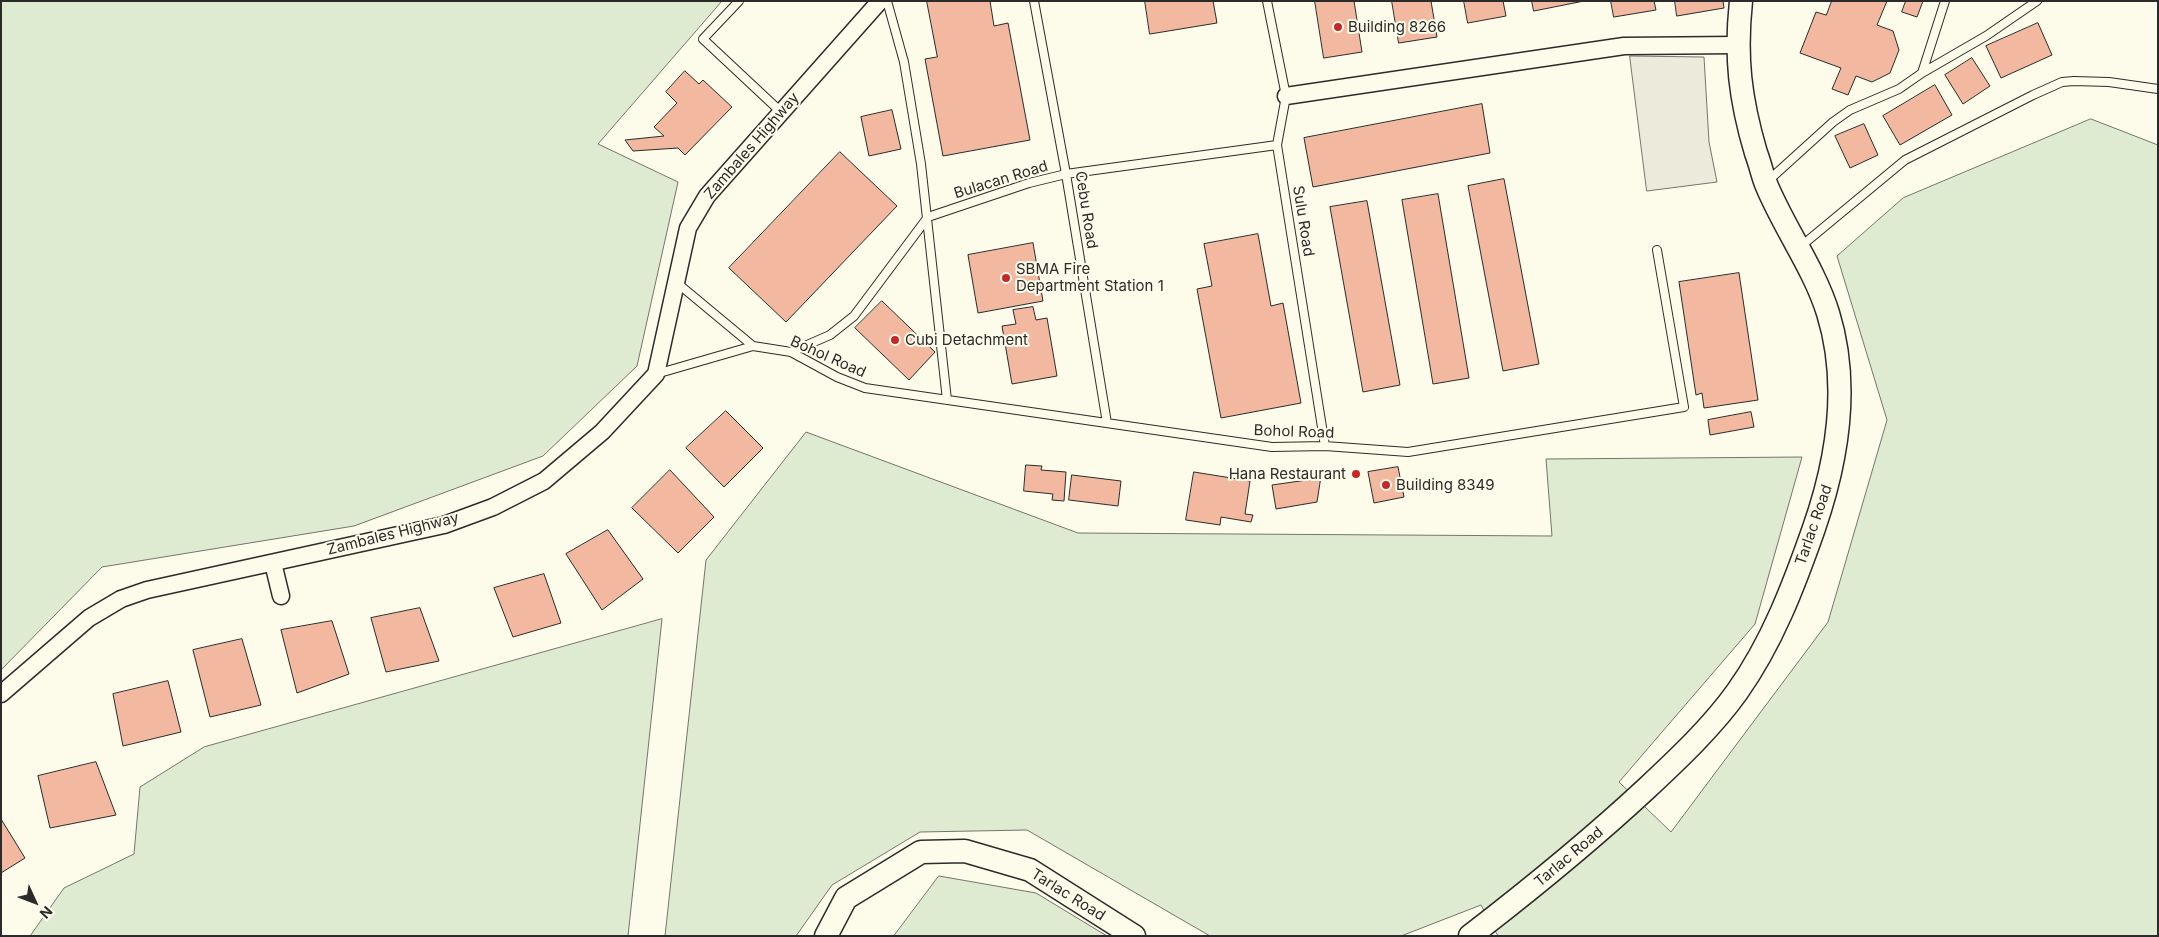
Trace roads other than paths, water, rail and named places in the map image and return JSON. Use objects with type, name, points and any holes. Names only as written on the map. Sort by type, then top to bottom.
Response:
[{"type":"main road","name":"Tarlac Road","points":[[1470,936],[1542,881],[1616,817],[1681,757],[1736,693],[1767,644],[1798,574],[1826,495],[1835,455],[1840,420],[1835,340],[1827,310],[1799,248],[1765,183],[1742,101],[1737,45],[1741,1]]},
{"type":"main road","name":"Tarlac Road","points":[[826,936],[846,898],[912,857],[921,852],[965,851],[1030,870],[1134,936]]},
{"type":"street","name":"Zambales Highway","points":[[1,694],[89,618],[121,599],[147,590],[444,525],[493,507],[544,481],[602,432],[656,374],[688,228],[707,196],[880,1]]},
{"type":"street","points":[[1286,96],[1624,46],[1737,45]]},
{"type":"street","points":[[272,562],[281,596]]},
{"type":"lane","points":[[739,1],[703,39],[781,112]]},
{"type":"lane","points":[[887,1],[904,62],[928,217],[948,400]]},
{"type":"lane","name":"Cebu Road","points":[[1034,1],[1066,174],[1107,423]]},
{"type":"lane","name":"Sulu Road","points":[[1268,1],[1286,96],[1277,145],[1325,446]]},
{"type":"lane","points":[[1922,73],[1945,1]]},
{"type":"lane","points":[[1765,183],[1833,122],[1850,110],[1898,89],[1986,36],[2037,1]]},
{"type":"lane","points":[[1799,248],[1905,160],[2032,95],[2062,82],[2079,81],[2109,82],[2158,89]]},
{"type":"lane","name":"Bulacan Road","points":[[928,217],[1029,183],[1066,174],[1277,145]]},
{"type":"lane","points":[[792,352],[830,335],[854,316],[928,217]]},
{"type":"lane","name":"Bohol Road","points":[[656,374],[753,346],[792,352],[837,377],[865,388],[1272,447],[1325,446],[1408,452],[1684,407],[1657,250]]},
{"type":"lane","points":[[676,282],[753,346]]},
{"type":"place","name":"Building 8266","points":[[1338,27]]},
{"type":"place","name":"SBMA Fire Department Station 1","points":[[1006,278]]},
{"type":"place","name":"Cubi Detachment","points":[[895,340]]},
{"type":"place","name":"Hana Restaurant","points":[[1356,474]]},
{"type":"place","name":"Building 8349","points":[[1386,485]]}]
